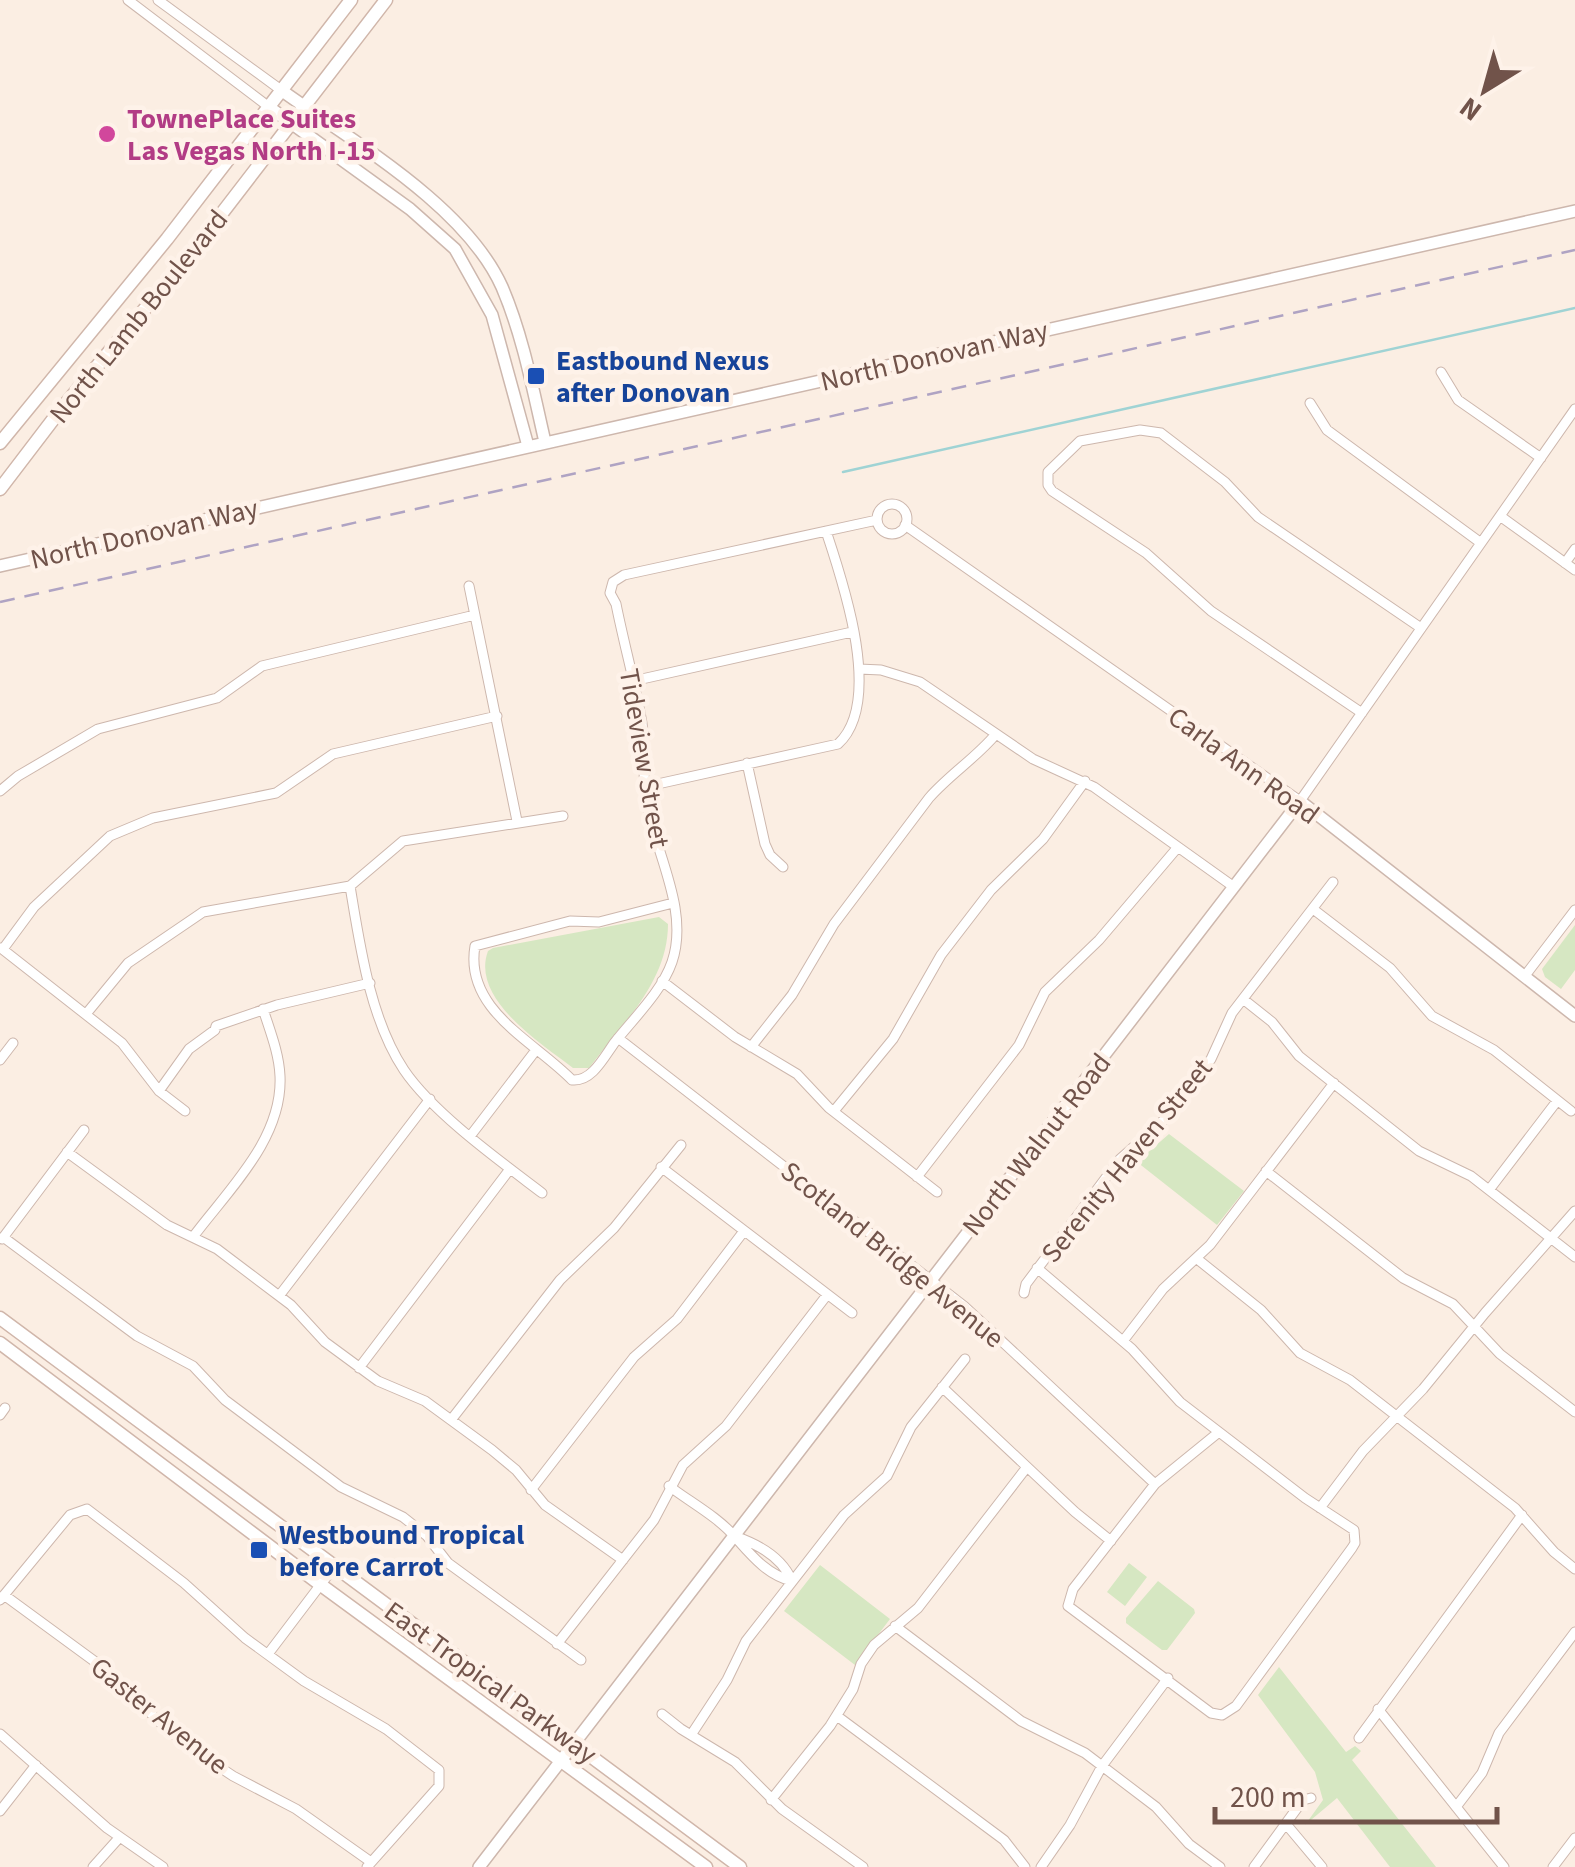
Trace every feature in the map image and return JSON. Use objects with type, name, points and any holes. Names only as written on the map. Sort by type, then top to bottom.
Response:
[{"type":"main road","name":"North Lamb Boulevard","points":[[0,443],[167,238],[351,0]]},
{"type":"main road","name":"North Lamb Boulevard","points":[[0,490],[386,0]]},
{"type":"main road","name":"East Tropical Parkway","points":[[0,1318],[740,1867]]},
{"type":"main road","name":"East Tropical Parkway","points":[[0,1343],[321,1585],[706,1867]]},
{"type":"street","points":[[128,0],[410,209],[455,249],[492,315],[528,446]]},
{"type":"street","points":[[158,0],[448,214],[487,261],[500,284],[520,336],[545,442]]},
{"type":"street","name":"North Donovan Way","points":[[0,566],[1575,211]]},
{"type":"street","points":[[1441,372],[1458,400],[1541,458]]},
{"type":"street","points":[[1310,403],[1327,430],[1481,543]]},
{"type":"street","name":"North Walnut Road","points":[[479,1867],[1300,801],[1575,409]]},
{"type":"street","points":[[1362,713],[1211,611],[1146,553],[1052,491],[1048,472],[1080,441],[1140,430],[1161,433],[1225,482],[1258,517],[1421,628]]},
{"type":"street","name":"Carla Ann Road","points":[[892,504],[904,511],[905,525],[898,532],[889,533],[877,520],[879,511],[892,504]]},
{"type":"street","points":[[1500,516],[1575,570]]},
{"type":"street","points":[[644,788],[844,740],[856,706],[859,670],[826,531],[877,520]]},
{"type":"street","name":"Carla Ann Road","points":[[905,525],[1300,801],[1575,1016]]},
{"type":"street","name":"Tideview Street","points":[[536,1050],[572,1080],[585,1080],[662,981],[676,943],[678,924],[644,788],[644,743],[633,681],[610,594],[614,582],[624,575],[826,531]]},
{"type":"street","points":[[1565,563],[1575,549]]},
{"type":"street","points":[[469,586],[517,822]]},
{"type":"street","points":[[0,791],[18,776],[98,729],[216,698],[262,666],[475,615]]},
{"type":"street","points":[[633,681],[852,632]]},
{"type":"street","points":[[859,670],[880,670],[920,682],[1033,760],[1084,781],[1151,824],[1234,887]]},
{"type":"street","points":[[185,1111],[159,1091],[122,1044],[1,948],[34,908],[110,836],[153,818],[276,793],[333,754],[497,716]]},
{"type":"street","points":[[750,1047],[792,996],[834,924],[929,798],[996,734]]},
{"type":"street","points":[[748,764],[765,844],[783,867]]},
{"type":"street","points":[[834,1111],[892,1039],[940,954],[991,890],[1043,838],[1084,781]]},
{"type":"street","points":[[86,1014],[128,963],[203,912],[350,886],[403,841],[563,816]]},
{"type":"street","points":[[917,1177],[1018,1045],[1045,992],[1099,940],[1178,848]]},
{"type":"street","name":"Serenity Haven Street","points":[[1024,1293],[1038,1268],[1120,1159],[1154,1131],[1178,1103],[1211,1059],[1224,1024],[1334,882]]},
{"type":"street","points":[[350,886],[370,983],[390,1043],[404,1069],[470,1135],[542,1193]]},
{"type":"street","points":[[470,1135],[536,1050],[506,1025],[483,993],[472,961],[475,946],[570,922],[599,922],[673,903]]},
{"type":"street","points":[[1312,909],[1390,968],[1432,1016],[1494,1050],[1571,1111]]},
{"type":"street","points":[[1524,977],[1575,910]]},
{"type":"street","points":[[662,981],[750,1047],[797,1074],[834,1111],[937,1192]]},
{"type":"street","points":[[159,1091],[189,1049],[216,1026],[262,1009],[370,983]]},
{"type":"street","points":[[1243,999],[1272,1022],[1299,1056],[1419,1150],[1471,1176],[1575,1257]]},
{"type":"street","points":[[193,1237],[273,1125],[280,1078],[274,1043],[262,1009]]},
{"type":"street","name":"Scotland Bridge Avenue","points":[[618,1038],[931,1280],[984,1324],[1156,1484]]},
{"type":"street","points":[[0,1060],[13,1043]]},
{"type":"street","points":[[1123,1341],[1162,1289],[1196,1258],[1334,1083]]},
{"type":"street","points":[[279,1296],[430,1099]]},
{"type":"street","points":[[1489,1190],[1557,1101]]},
{"type":"street","points":[[84,1130],[2,1239],[138,1336],[192,1366],[225,1400],[342,1487],[403,1517],[426,1536],[448,1563],[582,1660]]},
{"type":"street","points":[[452,1420],[568,1270],[614,1228],[680,1145]]},
{"type":"street","points":[[67,1152],[167,1225],[217,1249],[302,1314],[326,1342],[359,1368],[390,1387],[425,1401],[452,1420],[508,1462],[545,1505],[623,1560]]},
{"type":"street","points":[[661,1167],[852,1314]]},
{"type":"street","points":[[359,1368],[510,1169]]},
{"type":"street","points":[[1266,1172],[1403,1278],[1453,1304],[1500,1354],[1575,1412]]},
{"type":"street","points":[[1320,1508],[1363,1451],[1423,1389],[1575,1211]]},
{"type":"street","points":[[531,1490],[634,1357],[677,1319],[744,1231]]},
{"type":"street","points":[[1196,1258],[1261,1310],[1300,1353],[1350,1380],[1396,1416],[1522,1516],[1575,1569]]},
{"type":"street","points":[[1038,1268],[1123,1341],[1166,1389],[1320,1508],[1348,1524],[1355,1535],[1352,1548],[1236,1706],[1222,1715],[1212,1713],[1068,1606],[1074,1590],[1156,1484],[1219,1432]]},
{"type":"street","points":[[557,1644],[654,1520],[683,1465],[726,1426],[827,1295]]},
{"type":"street","points":[[691,1735],[728,1680],[739,1652],[844,1515],[887,1476],[911,1427],[966,1360]]},
{"type":"street","points":[[942,1387],[1074,1512],[1112,1541]]},
{"type":"street","points":[[772,1800],[836,1716],[874,1646],[918,1608],[1028,1467]]},
{"type":"street","points":[[670,1486],[734,1536],[756,1543],[787,1568],[792,1581]]},
{"type":"street","points":[[2,1597],[70,1515],[93,1511],[106,1526],[304,1681],[386,1730],[432,1764],[440,1775],[440,1786],[369,1865]]},
{"type":"street","points":[[1359,1738],[1522,1516]]},
{"type":"street","points":[[268,1654],[334,1567]]},
{"type":"street","name":"Gaster Avenue","points":[[2,1597],[105,1669],[186,1744],[233,1776],[296,1809],[369,1865]]},
{"type":"street","points":[[895,1626],[1021,1721],[1085,1753],[1156,1807],[1189,1844],[1220,1867]]},
{"type":"street","points":[[1456,1807],[1482,1773],[1509,1720],[1575,1632]]},
{"type":"street","points":[[1041,1867],[1070,1825],[1102,1766],[1168,1678]]},
{"type":"street","points":[[1378,1709],[1504,1867]]},
{"type":"street","points":[[662,1714],[735,1762],[772,1800],[864,1867]]},
{"type":"street","points":[[836,1716],[1004,1840],[1024,1867]]},
{"type":"street","points":[[0,1734],[119,1838],[163,1867]]},
{"type":"street","points":[[0,1811],[36,1765]]},
{"type":"street","points":[[1254,1867],[1303,1800],[1311,1798]]},
{"type":"street","points":[[1286,1824],[1322,1867]]},
{"type":"street","points":[[93,1867],[119,1838]]},
{"type":"street","points":[[1553,1867],[1575,1838]]},
{"type":"green space","points":[[659,917],[668,924],[666,945],[652,983],[589,1068],[573,1068],[528,1033],[512,1019],[489,986],[485,969],[488,951],[493,948]]},
{"type":"green space","points":[[1575,925],[1575,970],[1561,989],[1545,977],[1542,969]]},
{"type":"green space","points":[[1169,1134],[1244,1191],[1217,1225],[1137,1162]]},
{"type":"green space","points":[[1129,1563],[1147,1577],[1125,1606],[1107,1592]]},
{"type":"green space","points":[[820,1565],[890,1619],[855,1665],[784,1611]]},
{"type":"green space","points":[[1158,1581],[1195,1613],[1167,1650],[1126,1623],[1126,1618]]},
{"type":"green space","points":[[1279,1667],[1346,1752],[1355,1746],[1361,1751],[1352,1760],[1436,1867],[1390,1867],[1337,1798],[1305,1825],[1323,1800],[1315,1772],[1258,1695]]},
{"type":"waterway","points":[[843,472],[1575,308]]},
{"type":"railway","points":[[0,602],[1575,250]]},
{"type":"place","name":"TownePlace Suites Las Vegas North I-15","points":[[107,134]]},
{"type":"place","name":"Eastbound Nexus after Donovan","points":[[536,376]]},
{"type":"place","name":"Westbound Tropical before Carrot","points":[[259,1550]]}]
